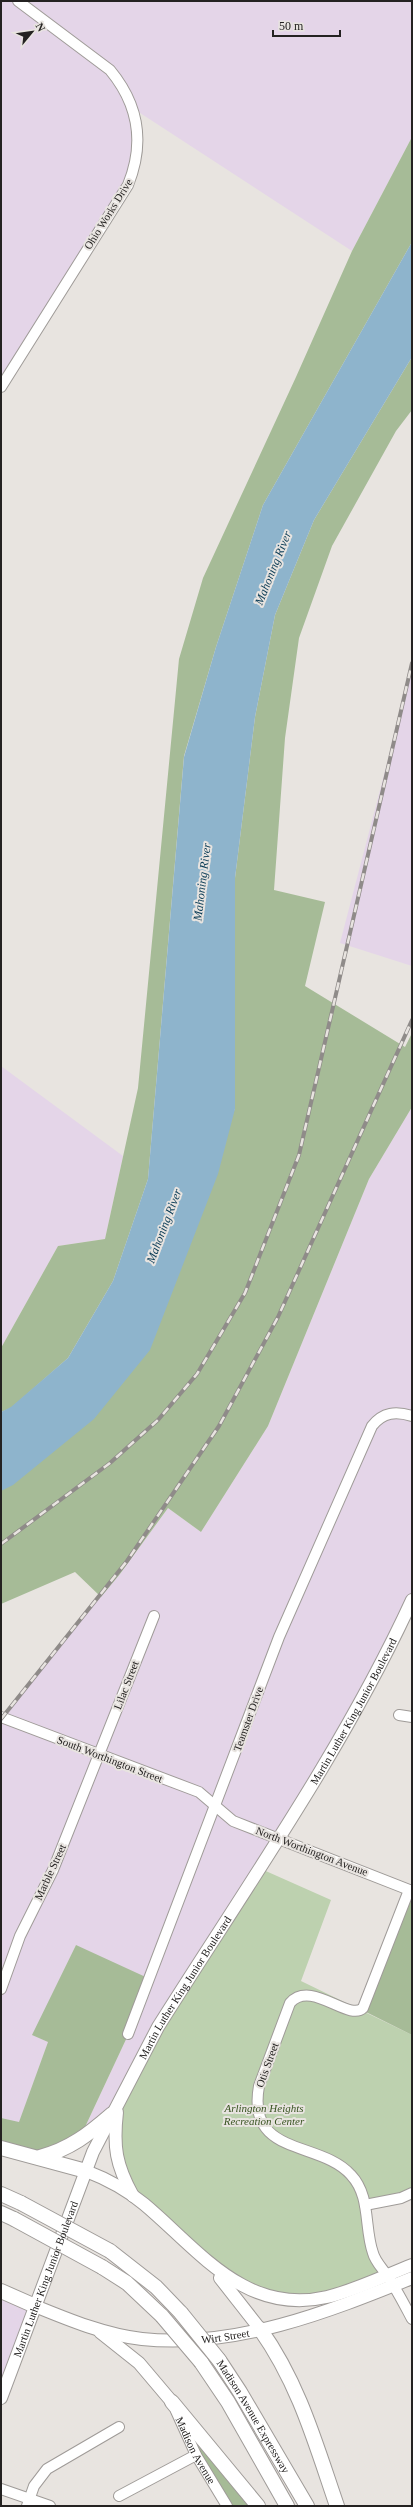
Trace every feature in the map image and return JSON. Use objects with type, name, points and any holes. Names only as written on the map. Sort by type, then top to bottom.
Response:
[{"type":"highway","points":[[39,2157],[74,2145],[115,2109]]},
{"type":"highway","points":[[1,2148],[39,2157],[86,2171]]},
{"type":"highway","name":"Madison Avenue Expressway","points":[[1,2194],[110,2251],[156,2287],[181,2313],[219,2360],[240,2392],[306,2506]]},
{"type":"highway","name":"Madison Avenue Expressway","points":[[7,2216],[102,2267],[127,2284],[162,2316],[201,2362],[228,2402],[287,2506]]},
{"type":"highway","points":[[1,2291],[36,2306]]},
{"type":"highway","points":[[260,2328],[281,2360],[295,2388],[336,2506]]},
{"type":"highway","points":[[172,2402],[258,2506]]},
{"type":"main road","name":"Martin Luther King Junior Boulevard","points":[[1,2398],[86,2171],[115,2109],[158,2027],[278,1839],[352,1717],[412,1600]]},
{"type":"main road","points":[[115,2109],[116,2156],[120,2169],[134,2197]]},
{"type":"main road","points":[[86,2171],[104,2178],[134,2197],[205,2261],[237,2284],[259,2293],[298,2299],[327,2297],[412,2266]]},
{"type":"main road","points":[[205,2261],[236,2296],[260,2328]]},
{"type":"main road","name":"Wirt Street","points":[[36,2306],[96,2329],[141,2339],[188,2340],[229,2336],[260,2328],[341,2305],[412,2278]]},
{"type":"main road","name":"Madison Avenue","points":[[96,2329],[139,2363],[172,2402]]},
{"type":"street","name":"Ohio Works Drive","points":[[1,387],[128,185],[134,170],[139,141],[134,109],[120,82],[110,70],[18,1]]},
{"type":"street","name":"Teamster Drive","points":[[128,2034],[266,1671],[306,1574],[372,1426],[385,1414],[397,1412],[412,1416]]},
{"type":"street","name":"Lilac Street","points":[[99,1755],[154,1616]]},
{"type":"street","points":[[399,1715],[412,1717]]},
{"type":"street","name":"South Worthington Street","points":[[1,1717],[199,1792],[215,1806]]},
{"type":"street","name":"Marble Street","points":[[1,1989],[20,1936],[52,1870],[99,1755]]},
{"type":"street","name":"North Worthington Avenue","points":[[215,1806],[233,1821],[411,1890]]},
{"type":"street","name":"Otis Street","points":[[411,1890],[363,2008],[355,2011],[308,1995],[295,1998],[287,2010],[259,2086],[257,2097],[259,2113],[270,2132],[284,2143],[345,2169],[360,2186],[373,2254],[387,2275],[412,2319]]},
{"type":"street","points":[[364,2205],[401,2198],[412,2194]]},
{"type":"street","name":"Madison Avenue","points":[[172,2402],[196,2454],[227,2506]]},
{"type":"street","points":[[28,2502],[39,2477],[47,2469],[119,2427]]},
{"type":"street","points":[[119,2496],[196,2454]]},
{"type":"street","points":[[1,2489],[28,2502],[50,2506]]},
{"type":"shaded area","points":[[1,1],[412,1],[412,137],[352,251],[134,109],[134,170],[1,387]]},
{"type":"shaded area","points":[[412,668],[412,966],[340,943]]},
{"type":"shaded area","points":[[1,1066],[123,1156],[105,1239],[58,1246],[1,1348]]},
{"type":"shaded area","points":[[412,1107],[412,1600],[393,1641],[118,2103],[78,2142],[136,2018],[76,1945],[33,2035],[48,2042],[19,2123],[1,2118],[1,1717],[64,1639],[120,1574],[168,1508],[201,1532],[268,1426],[369,1179]]},
{"type":"shaded area","points":[[1,2291],[35,2306],[1,2398]]},
{"type":"green space","points":[[412,137],[412,242],[263,505],[216,647],[184,756],[148,1179],[113,1281],[68,1358],[11,1408],[1,1412],[1,1348],[58,1246],[105,1239],[138,1088],[179,659],[203,578],[296,377],[352,251]]},
{"type":"green space","points":[[412,357],[412,410],[396,431],[332,546],[299,638],[285,738],[274,890],[325,902],[305,986],[405,1047],[412,1033],[412,1107],[369,1179],[268,1426],[201,1532],[168,1508],[120,1574],[101,1597],[75,1572],[1,1604],[1,1486],[235,1109],[235,878],[255,717],[275,615],[314,520]]},
{"type":"green space","name":"Arlington Heights Recreation Center","points":[[259,1868],[331,1900],[301,1981],[412,2035],[412,2193],[365,2205],[382,2269],[412,2265],[412,2278],[327,2297],[259,2293],[134,2197],[115,2131],[136,2066]]},
{"type":"green space","points":[[412,1891],[412,2035],[362,2010]]},
{"type":"green space","points":[[76,1945],[150,1979],[136,2018],[78,2142],[50,2154],[1,2148],[1,2118],[19,2122],[48,2042],[32,2035]]},
{"type":"green space","points":[[182,2427],[259,2506],[227,2506]]},
{"type":"water","name":"Mahoning River","points":[[412,242],[412,357],[314,520],[275,615],[255,717],[235,878],[235,1109],[218,1174],[150,1350],[94,1419],[13,1485],[1,1491],[1,1412],[11,1407],[68,1358],[113,1281],[148,1179],[184,757],[216,647],[263,505]]},
{"type":"railway","points":[[1,1544],[110,1463],[158,1420],[197,1374],[245,1293],[299,1155],[412,663]]},
{"type":"railway","points":[[1,1719],[127,1561],[219,1426],[278,1317],[412,1020]]}]
